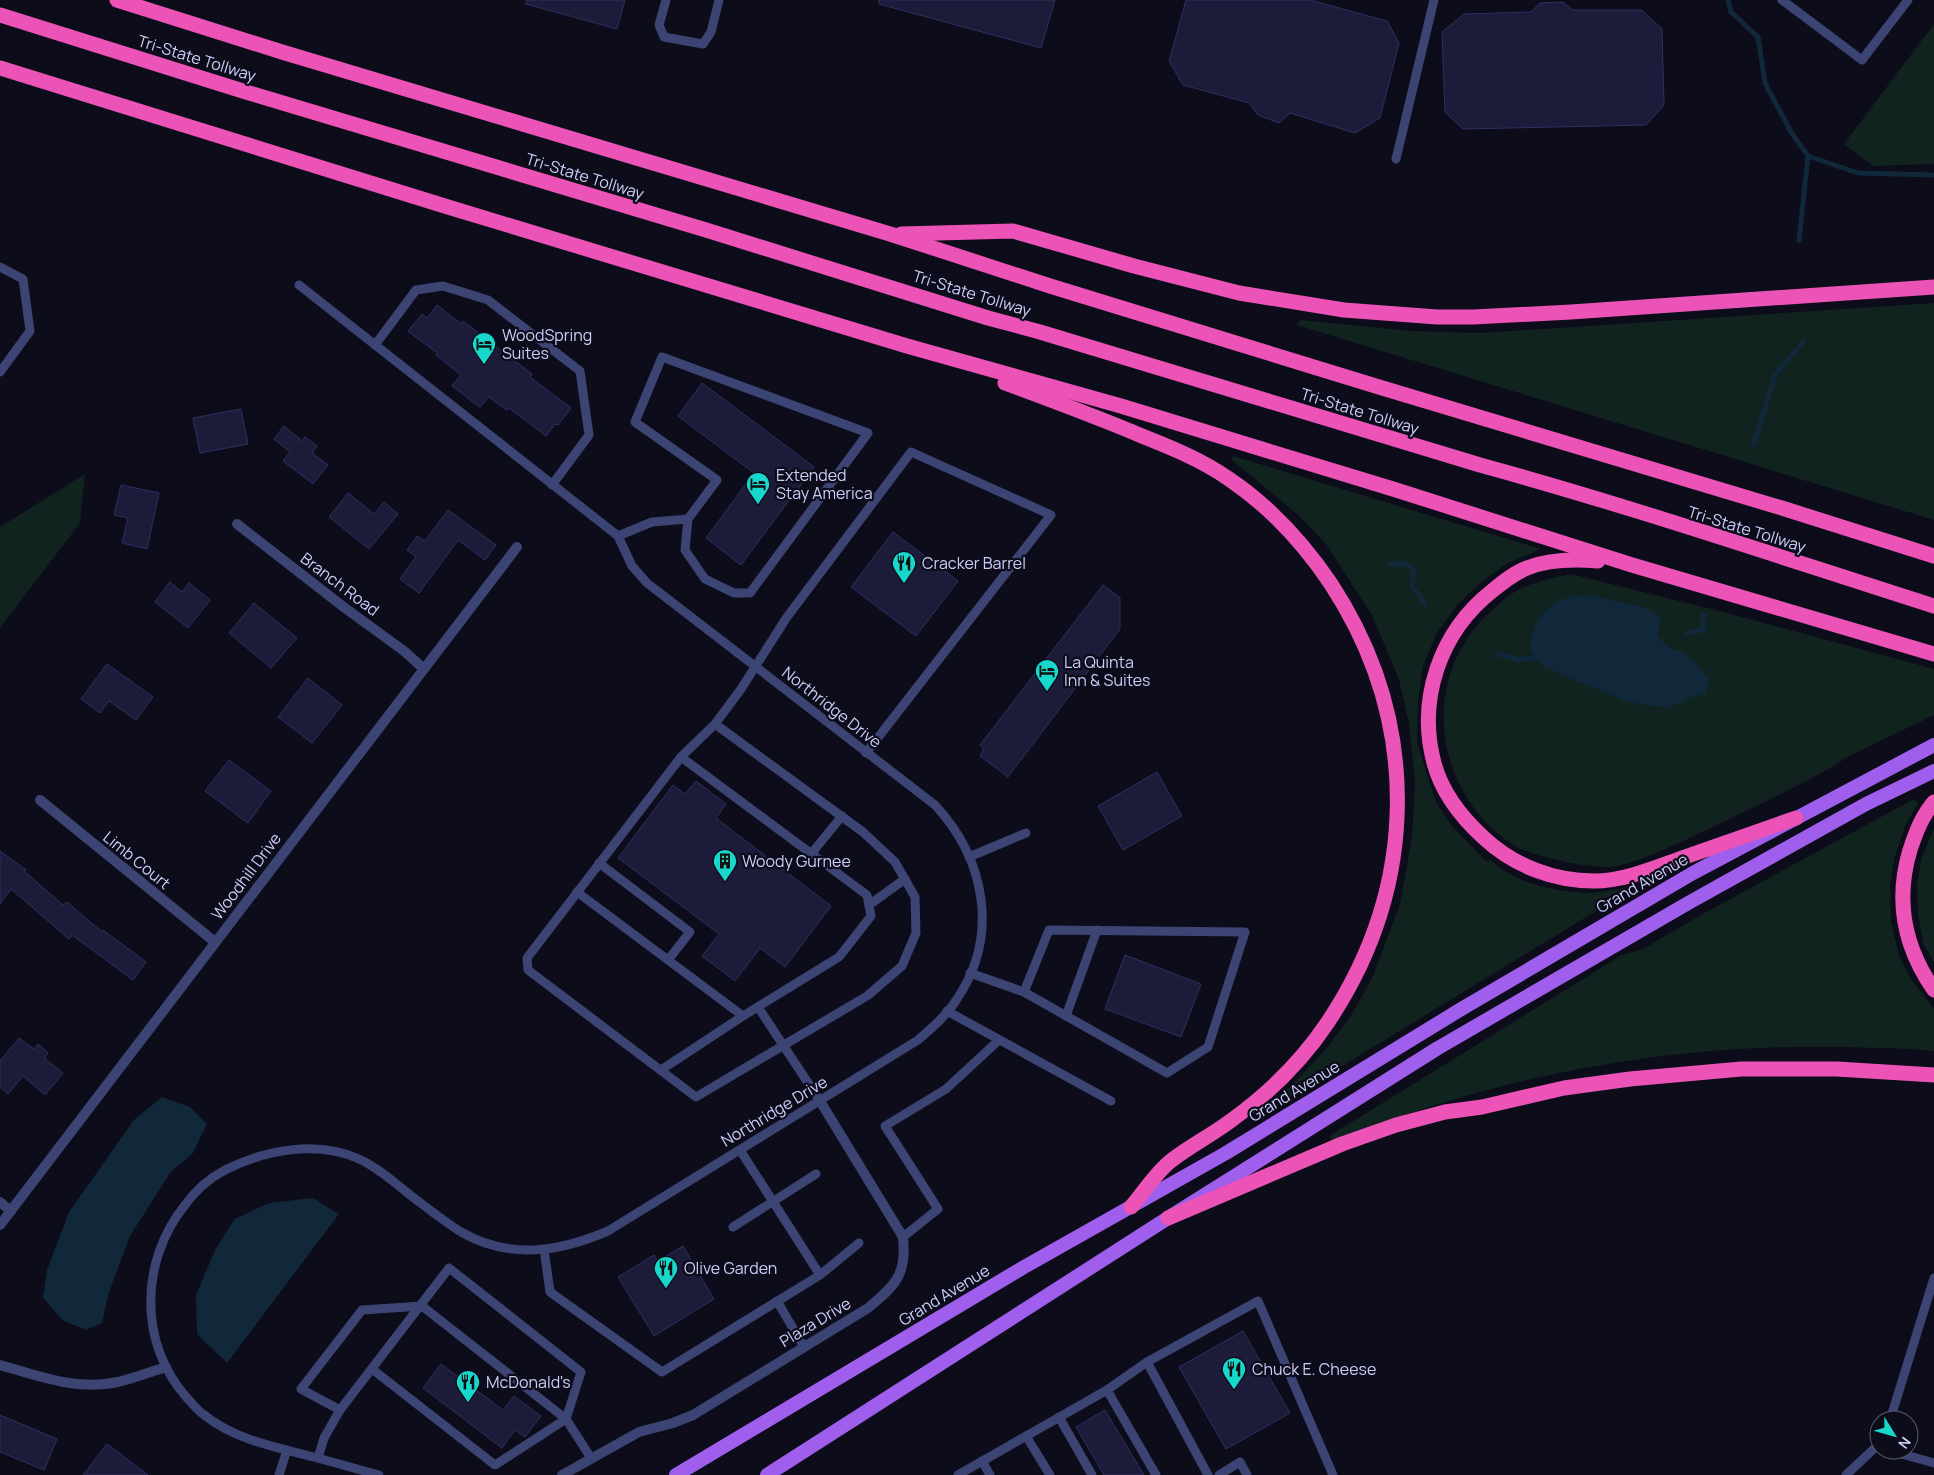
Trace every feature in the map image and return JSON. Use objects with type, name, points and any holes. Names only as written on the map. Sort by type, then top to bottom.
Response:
[{"type":"highway","name":"Tri-State Tollway","points":[[117,0],[282,52],[890,234],[1059,289],[1934,556]]},
{"type":"highway","name":"Tri-State Tollway","points":[[0,15],[988,318],[1533,480],[1771,553],[1934,606]]},
{"type":"highway","points":[[0,68],[448,207],[907,346],[1121,406],[1393,489],[1632,565],[1934,654]]},
{"type":"highway","points":[[890,234],[1013,231],[1134,266],[1239,293],[1344,310],[1437,317],[1480,317],[1572,312],[1934,287]]},
{"type":"highway","points":[[907,346],[1117,425],[1171,448],[1213,468],[1246,491],[1304,548],[1340,599],[1354,622],[1380,684],[1390,721],[1398,798],[1396,840],[1390,880],[1380,918],[1364,958],[1346,992],[1327,1024],[1300,1059],[1266,1093],[1231,1121],[1170,1161],[1131,1207]]},
{"type":"highway","points":[[1632,565],[1578,559],[1558,561],[1527,568],[1485,596],[1472,608],[1459,626],[1447,644],[1436,667],[1428,713],[1430,741],[1435,765],[1444,786],[1459,811],[1487,841],[1519,863],[1538,872],[1560,877],[1595,881],[1625,877],[1796,818]]},
{"type":"highway","points":[[1934,802],[1919,826],[1908,857],[1902,892],[1902,907],[1906,936],[1924,975],[1934,990]]},
{"type":"highway","points":[[1168,1218],[1342,1144],[1396,1126],[1445,1112],[1482,1107],[1564,1088],[1630,1079],[1741,1069],[1837,1069],[1934,1075]]},
{"type":"main road","name":"Grand Avenue","points":[[676,1475],[1024,1267],[1226,1153],[1471,1003],[1693,873],[1934,745]]},
{"type":"main road","points":[[767,1475],[1168,1218],[1438,1048],[1672,912],[1866,804],[1934,770]]},
{"type":"street","name":"Branch Road","points":[[237,524],[404,651],[424,669]]},
{"type":"street","name":"Woodhill Drive","points":[[0,1225],[517,547]]},
{"type":"street","name":"Limb Court","points":[[40,800],[215,942]]},
{"type":"street","name":"Plaza Drive","points":[[562,1475],[639,1432],[673,1423],[693,1415],[868,1308],[889,1289],[902,1269],[904,1251],[902,1237],[820,1101]]},
{"type":"street","points":[[0,1202],[11,1211]]},
{"type":"street","points":[[0,1365],[63,1383],[92,1385],[117,1382],[166,1366]]},
{"type":"lane","points":[[666,0],[659,25],[664,37],[703,44],[711,32],[719,0]]},
{"type":"lane","points":[[1396,159],[1434,0]]},
{"type":"lane","points":[[1782,0],[1862,60],[1908,0]]},
{"type":"lane","points":[[0,267],[23,279],[30,331],[0,372]]},
{"type":"lane","points":[[299,285],[618,536],[652,522],[688,519],[717,480],[635,422],[662,356],[868,433],[750,593],[734,593],[705,579],[685,550],[688,519]]},
{"type":"lane","points":[[375,345],[416,290],[443,286],[488,300],[580,371],[588,436],[552,485]]},
{"type":"lane","points":[[715,724],[863,832],[895,862],[915,896],[916,933],[902,966],[867,996],[696,1097],[528,970],[527,958],[681,757],[715,724],[742,689],[787,617],[911,452],[1051,515],[866,752]]},
{"type":"lane","name":"Northridge Drive","points":[[379,1475],[234,1434],[202,1414],[178,1387],[166,1366],[152,1328],[150,1286],[155,1261],[174,1218],[190,1198],[206,1183],[224,1170],[262,1154],[280,1151],[319,1150],[344,1153],[362,1160],[444,1221],[482,1242],[506,1248],[544,1249],[581,1242],[608,1231],[918,1040],[938,1023],[957,999],[977,955],[982,928],[982,897],[974,868],[951,823],[935,806],[647,583],[632,566],[618,536]]},
{"type":"lane","points":[[661,1070],[743,1016],[839,957],[871,916],[867,895],[681,757]]},
{"type":"lane","points":[[811,854],[842,816]]},
{"type":"lane","points":[[969,857],[1026,833]]},
{"type":"lane","points":[[599,863],[690,932],[668,960]]},
{"type":"lane","points":[[869,905],[905,879]]},
{"type":"lane","points":[[577,892],[743,1016]]},
{"type":"lane","points":[[970,973],[1024,992],[1167,1073],[1208,1047],[1245,932],[1049,930],[1024,992]]},
{"type":"lane","points":[[1066,1016],[1097,930]]},
{"type":"lane","points":[[758,1007],[820,1101]]},
{"type":"lane","points":[[947,1011],[1111,1101]]},
{"type":"lane","points":[[902,1237],[938,1209],[885,1126],[946,1089],[999,1040]]},
{"type":"lane","points":[[740,1150],[820,1275]]},
{"type":"lane","points":[[733,1227],[816,1174]]},
{"type":"lane","points":[[544,1249],[550,1292],[662,1372],[820,1275],[859,1243]]},
{"type":"lane","points":[[318,1458],[324,1438],[340,1410],[450,1268],[581,1372],[566,1419],[496,1465],[372,1370]]},
{"type":"lane","points":[[1893,1410],[1934,1278]]},
{"type":"lane","points":[[777,1301],[804,1347]]},
{"type":"lane","points":[[958,1475],[1107,1390],[1147,1362],[1258,1301],[1333,1475]]},
{"type":"lane","points":[[340,1410],[301,1389],[362,1310],[422,1306],[566,1419],[591,1458]]},
{"type":"lane","points":[[1147,1362],[1208,1475]]},
{"type":"lane","points":[[1107,1390],[1156,1475]]},
{"type":"lane","points":[[1059,1417],[1092,1475]]},
{"type":"lane","points":[[1026,1436],[1050,1475]]},
{"type":"lane","points":[[279,1475],[287,1450]]},
{"type":"lane","points":[[1846,1475],[1869,1454]]},
{"type":"lane","points":[[1919,1459],[1934,1463]]},
{"type":"lane","points":[[982,1461],[990,1475]]},
{"type":"lane","points":[[1219,1475],[1240,1462],[1247,1475]]},
{"type":"green space","points":[[1934,24],[1934,164],[1873,166],[1844,144]]},
{"type":"green space","points":[[1934,303],[1934,520],[1297,325],[1300,320],[1411,331],[1481,333]]},
{"type":"green space","points":[[1233,456],[1541,549],[1506,564],[1483,581],[1458,604],[1437,633],[1423,666],[1418,702],[1417,742],[1436,802],[1452,826],[1486,861],[1490,859],[1512,875],[1540,886],[1570,892],[1602,892],[1628,887],[1629,891],[1288,1099],[1284,1093],[1326,1049],[1352,1014],[1373,976],[1400,904],[1412,837],[1415,784],[1409,723],[1399,680],[1373,617],[1326,544],[1298,515],[1232,460]]},
{"type":"green space","points":[[85,474],[80,523],[0,628],[0,527]]},
{"type":"green space","points":[[1571,574],[1735,615],[1934,669],[1934,715],[1841,760],[1841,762],[1777,796],[1666,849],[1629,863],[1612,867],[1588,866],[1547,858],[1525,851],[1515,846],[1487,823],[1465,795],[1451,764],[1444,731],[1445,697],[1454,664],[1471,633],[1500,603],[1511,594],[1534,583]]},
{"type":"green space","points":[[1914,799],[1918,803],[1905,826],[1895,856],[1890,884],[1891,921],[1899,956],[1911,979],[1934,1009],[1934,1051],[1847,1047],[1780,1047],[1650,1058],[1586,1068],[1523,1081],[1459,1098],[1334,1141],[1331,1139],[1330,1137],[1334,1133],[1622,955],[1643,949],[1701,915]]},
{"type":"green space","points":[[1934,828],[1934,962],[1923,943],[1918,913],[1917,884],[1922,857]]},
{"type":"water","points":[[1588,595],[1644,607],[1658,614],[1661,621],[1657,634],[1660,639],[1666,645],[1685,654],[1698,666],[1709,680],[1706,694],[1695,696],[1669,708],[1629,702],[1543,667],[1530,651],[1532,635],[1542,614],[1561,600]]},
{"type":"water","points":[[162,1097],[190,1107],[207,1124],[193,1153],[170,1173],[130,1236],[108,1295],[102,1323],[86,1330],[64,1321],[43,1298],[47,1270],[69,1212],[134,1120]]},
{"type":"water","points":[[313,1198],[339,1214],[227,1363],[197,1334],[196,1295],[216,1248],[235,1219],[269,1203]]},
{"type":"building","points":[[526,0],[625,0],[617,29],[526,4]]},
{"type":"building","points":[[879,0],[1055,0],[1041,48],[879,4]]},
{"type":"building","points":[[1186,0],[1310,0],[1387,21],[1399,43],[1380,118],[1355,133],[1290,113],[1279,123],[1258,115],[1249,103],[1183,85],[1169,61]]},
{"type":"building","points":[[1563,2],[1573,10],[1642,10],[1662,29],[1664,105],[1646,125],[1463,129],[1445,112],[1442,32],[1464,14],[1531,12],[1540,3]]},
{"type":"building","name":"WoodSpring Suites","points":[[437,305],[461,324],[463,321],[532,374],[530,377],[571,408],[558,425],[555,424],[546,436],[509,408],[507,410],[489,397],[480,407],[452,386],[461,375],[436,355],[437,353],[408,331],[422,314],[427,318]]},
{"type":"building","name":"Extended Stay America","points":[[702,383],[814,467],[741,565],[706,538],[754,473],[678,416]]},
{"type":"building","points":[[241,409],[248,444],[200,453],[193,418]]},
{"type":"building","points":[[284,426],[302,441],[305,437],[317,446],[312,453],[328,465],[313,484],[283,461],[290,452],[274,439]]},
{"type":"building","points":[[121,485],[159,493],[147,549],[122,543],[128,518],[114,515]]},
{"type":"building","points":[[348,493],[374,514],[384,502],[398,514],[369,549],[329,517]]},
{"type":"building","points":[[448,510],[496,545],[485,560],[458,540],[419,593],[400,579],[416,557],[407,550],[417,536],[425,541]]},
{"type":"building","name":"Cracker Barrel","points":[[893,532],[958,581],[916,636],[851,587]]},
{"type":"building","points":[[170,582],[182,592],[189,583],[210,600],[188,628],[155,602]]},
{"type":"building","name":"La Quinta Inn & Suites","points":[[1103,585],[1120,598],[1120,629],[1008,777],[980,756],[984,749],[980,745]]},
{"type":"building","points":[[254,603],[297,638],[271,668],[229,633]]},
{"type":"building","points":[[107,664],[153,697],[136,720],[109,701],[100,713],[81,699]]},
{"type":"building","points":[[308,678],[342,705],[312,743],[278,717]]},
{"type":"building","points":[[229,760],[271,791],[248,823],[205,791]]},
{"type":"building","points":[[1157,772],[1182,816],[1123,850],[1098,806]]},
{"type":"building","name":"Woody Gurnee","points":[[696,781],[726,804],[716,818],[831,906],[785,967],[760,948],[735,981],[702,956],[719,934],[618,858],[673,785],[685,794]]},
{"type":"building","points":[[0,851],[26,870],[24,871],[63,905],[67,902],[102,932],[103,930],[146,962],[133,980],[72,935],[69,939],[11,889],[0,904]]},
{"type":"building","points":[[1125,955],[1201,984],[1181,1037],[1105,1009]]},
{"type":"building","points":[[19,1038],[34,1049],[38,1044],[48,1053],[44,1058],[63,1073],[45,1095],[23,1076],[8,1094],[0,1087],[0,1061]]},
{"type":"building","name":"Olive Garden","points":[[683,1246],[714,1299],[654,1336],[618,1277],[654,1255],[658,1261]]},
{"type":"building","name":"Chuck E. Cheese","points":[[1243,1331],[1290,1413],[1226,1449],[1179,1367]]},
{"type":"building","name":"McDonald's","points":[[441,1364],[503,1410],[514,1396],[541,1416],[525,1437],[515,1430],[502,1448],[423,1388]]},
{"type":"building","points":[[1105,1410],[1144,1475],[1104,1475],[1076,1427]]},
{"type":"building","points":[[0,1415],[57,1439],[44,1470],[0,1452]]},
{"type":"building","points":[[107,1444],[148,1475],[83,1475]]},
{"type":"waterway","points":[[1728,0],[1731,12],[1758,37],[1765,83],[1791,132],[1808,156],[1858,173],[1934,175]]},
{"type":"waterway","points":[[1799,241],[1808,156]]},
{"type":"waterway","points":[[1754,444],[1775,375],[1803,342]]},
{"type":"waterway","points":[[1390,564],[1407,564],[1414,571],[1412,586],[1425,604]]},
{"type":"waterway","points":[[1687,633],[1703,630],[1703,614]]},
{"type":"waterway","points":[[1498,654],[1518,660],[1541,657]]},
{"type":"place","name":"WoodSpring Suites","points":[[484,365]]},
{"type":"place","name":"Extended Stay America","points":[[758,505]]},
{"type":"place","name":"Cracker Barrel","points":[[904,584]]},
{"type":"place","name":"La Quinta Inn & Suites","points":[[1047,692]]},
{"type":"place","name":"Woody Gurnee","points":[[725,882]]},
{"type":"place","name":"Olive Garden","points":[[666,1289]]},
{"type":"place","name":"Chuck E. Cheese","points":[[1234,1390]]},
{"type":"place","name":"McDonald's","points":[[468,1403]]}]
